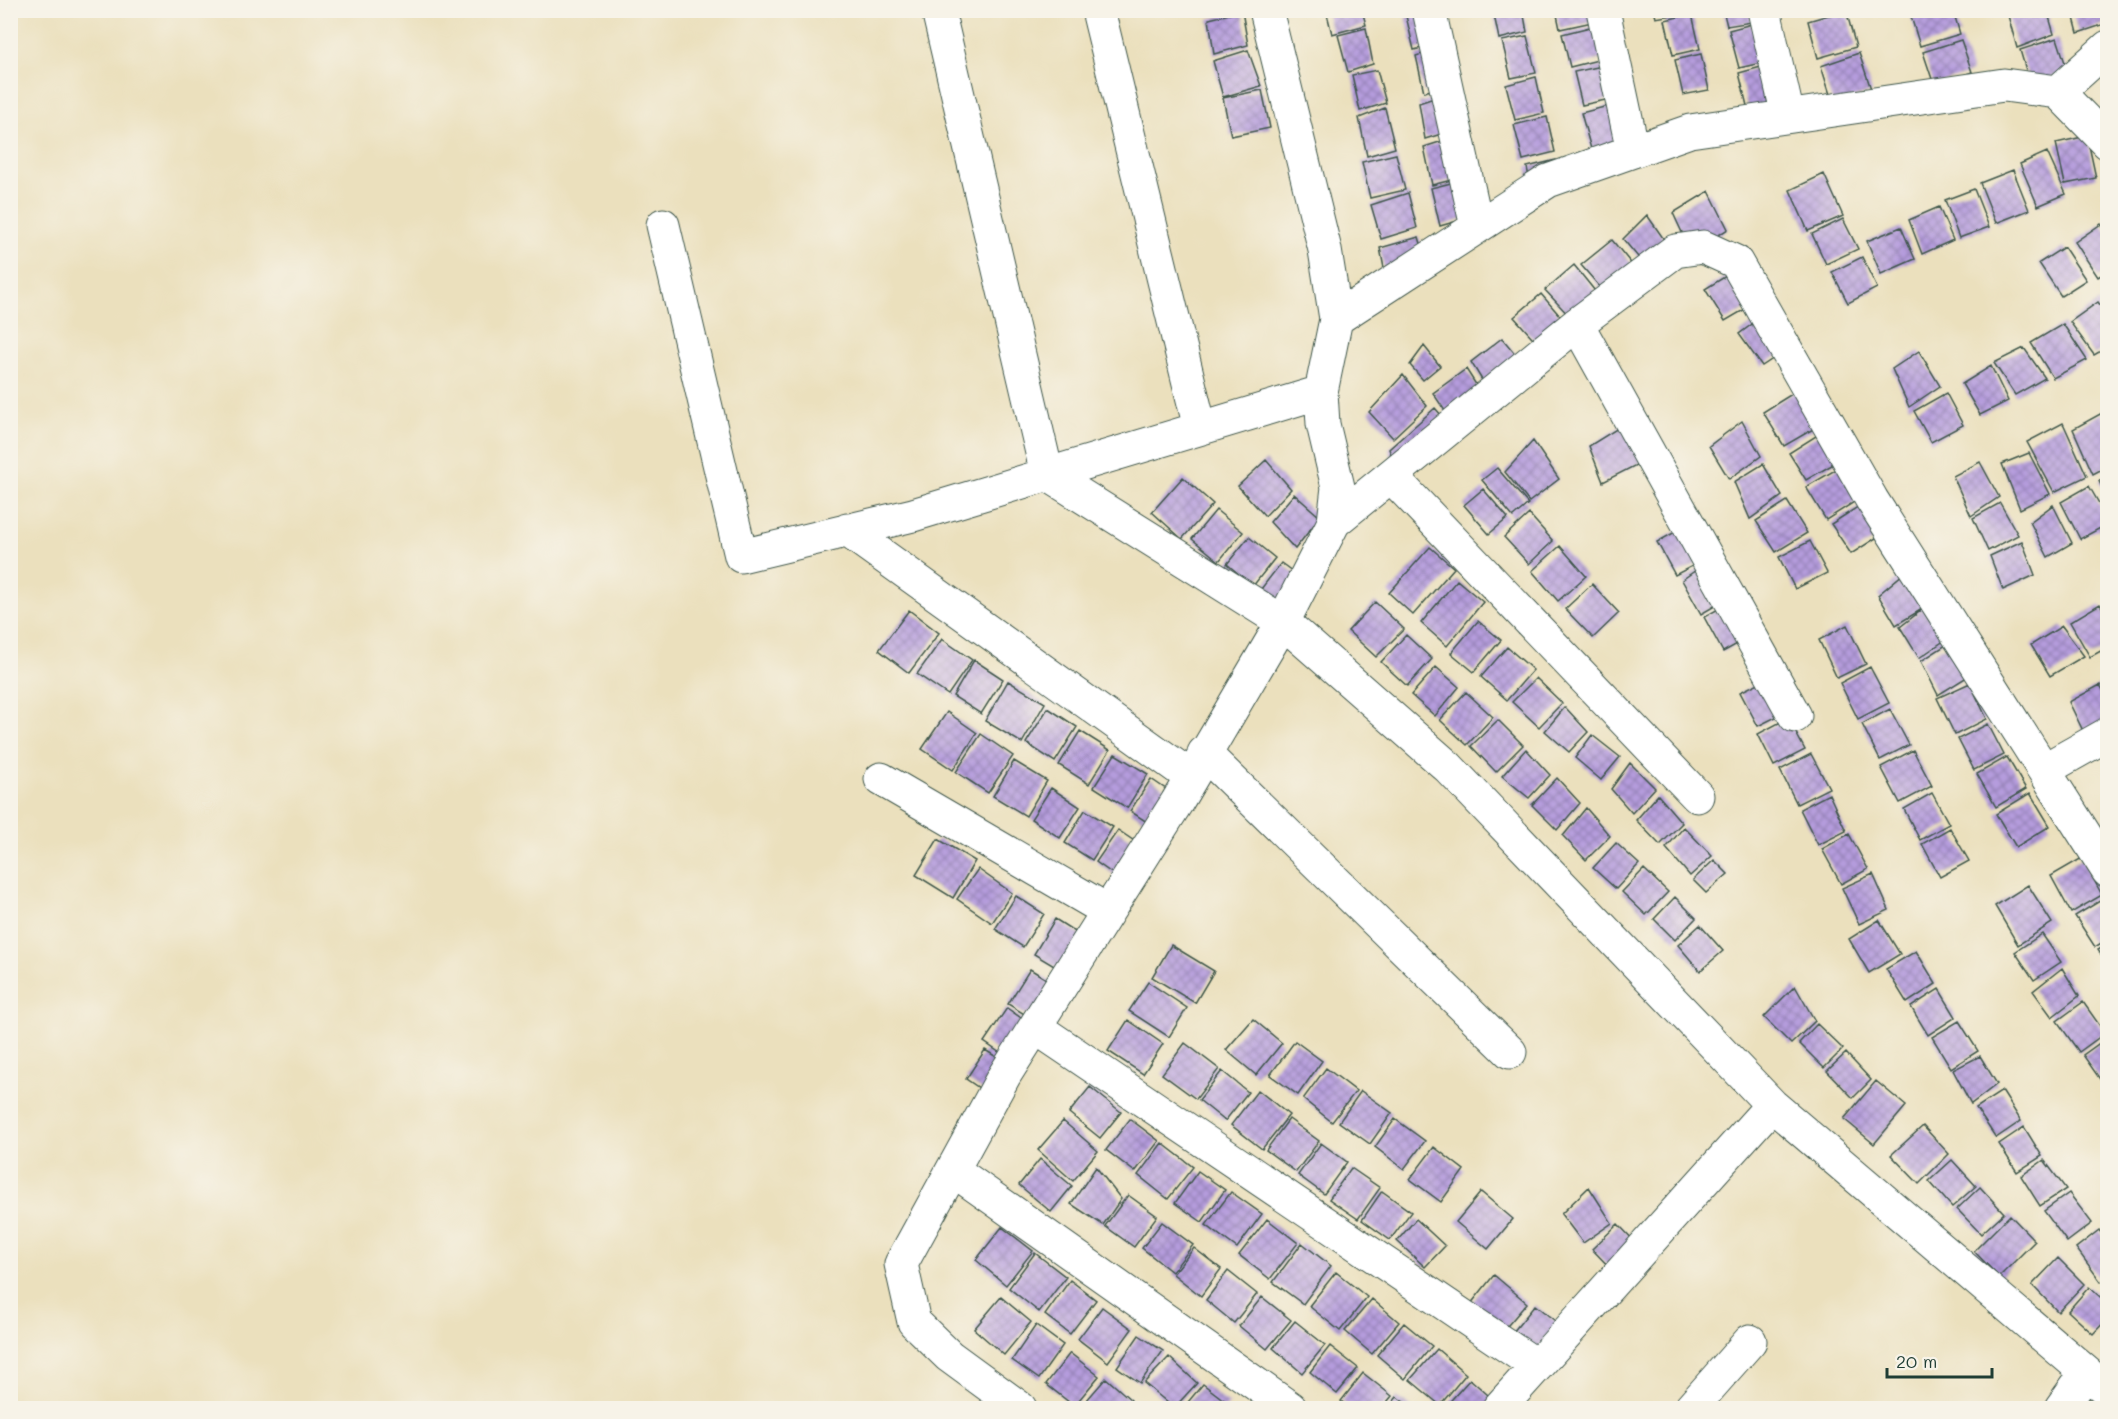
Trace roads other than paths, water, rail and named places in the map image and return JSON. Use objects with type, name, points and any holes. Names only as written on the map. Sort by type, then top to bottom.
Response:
[{"type":"street","points":[[938,10],[1047,474],[1283,622],[1448,767],[1772,1104],[2097,1382],[2061,1408]]},
{"type":"street","points":[[1098,10],[1200,428]]},
{"type":"street","points":[[1020,1408],[949,1356],[914,1322],[901,1264],[1004,1076],[1198,765],[1283,622],[1334,522],[1338,487],[1323,424],[1321,392],[1336,319],[1325,250],[1266,10]]},
{"type":"street","points":[[1429,10],[1477,227]]},
{"type":"street","points":[[1603,10],[1633,151]]},
{"type":"street","points":[[1764,10],[1788,116]]},
{"type":"street","points":[[2058,92],[2108,47]]},
{"type":"street","points":[[1336,319],[1548,181],[1690,131],[2004,85],[2058,92],[2108,143]]},
{"type":"street","points":[[663,225],[741,556],[913,515],[1321,392]]},
{"type":"street","points":[[1334,522],[1577,324],[1675,251],[1703,247],[1736,262],[1872,500],[2108,871]]},
{"type":"street","points":[[1577,324],[1795,716]]},
{"type":"street","points":[[1391,476],[1697,796]]},
{"type":"street","points":[[847,530],[1198,765],[1510,1052]]},
{"type":"street","points":[[2044,770],[2108,734]]},
{"type":"street","points":[[881,779],[1108,911]]},
{"type":"street","points":[[1035,1028],[1537,1366]]},
{"type":"street","points":[[1499,1408],[1772,1104]]},
{"type":"street","points":[[953,1170],[1290,1408]]},
{"type":"street","points":[[1691,1408],[1750,1341]]}]
